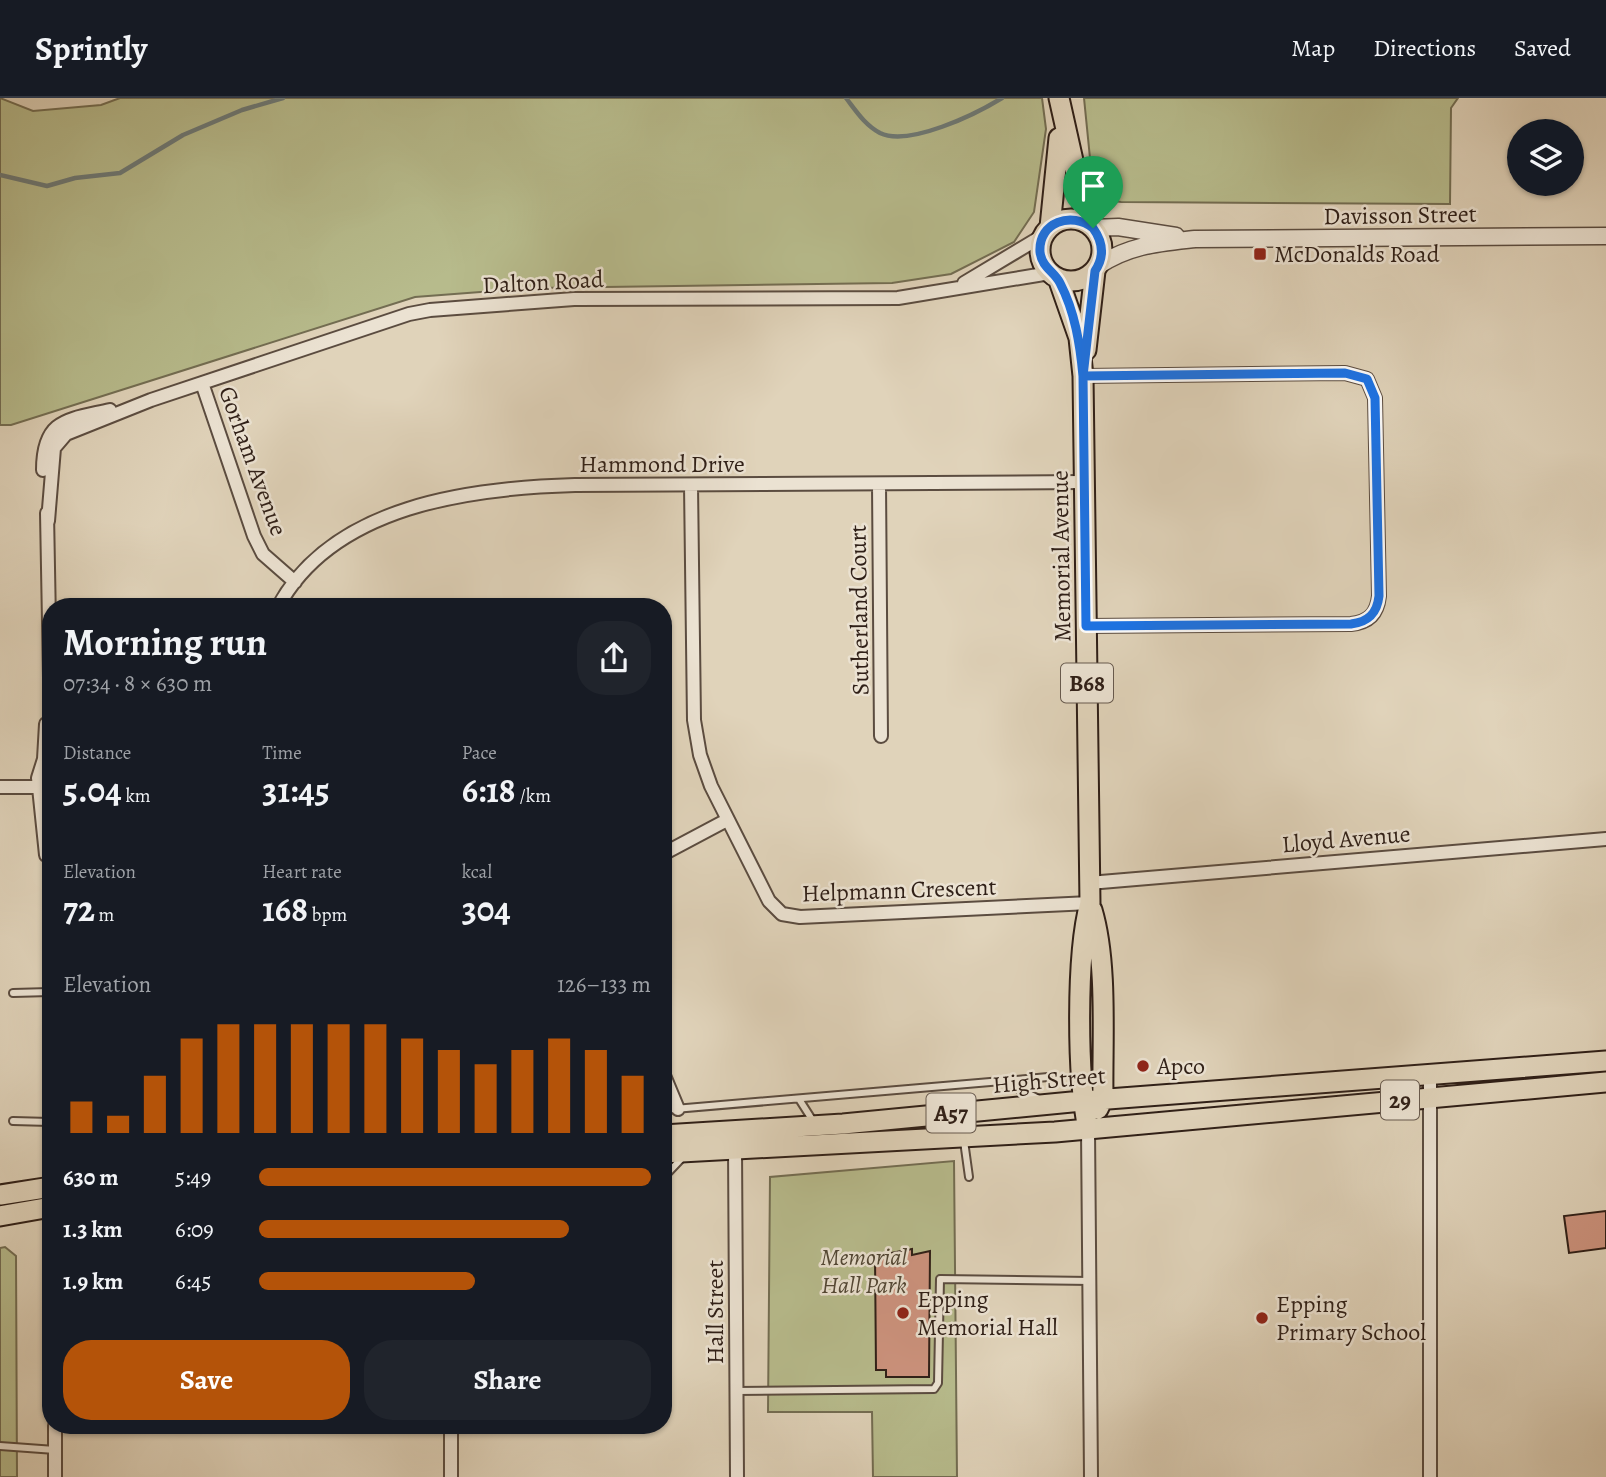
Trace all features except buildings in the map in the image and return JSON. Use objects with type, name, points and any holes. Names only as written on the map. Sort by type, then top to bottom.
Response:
[{"type":"main road","points":[[1059,100],[1090,226],[1102,246],[1096,268],[1078,281],[1054,276],[1040,255],[1047,231],[1058,164],[1059,100]]},
{"type":"main road","points":[[1047,231],[1068,219],[1090,226]]},
{"type":"main road","name":"Memorial Avenue","points":[[1083,376],[1096,268]]},
{"type":"main road","name":"Memorial Avenue","points":[[1054,276],[1079,338],[1083,376],[1090,893],[1096,924],[1101,983],[1103,1100],[1088,1129]]},
{"type":"main road","name":"Memorial Avenue","points":[[1088,1129],[1082,1101],[1082,972],[1084,925],[1090,893]]},
{"type":"main road","name":"High Street","points":[[672,1134],[843,1125],[1082,1101],[1606,1061]]},
{"type":"main road","name":"29","points":[[1088,1129],[1606,1082]]},
{"type":"main road","name":"A57","points":[[672,1152],[1088,1129]]},
{"type":"main road","points":[[0,1195],[42,1188]]},
{"type":"main road","points":[[0,1216],[42,1209]]},
{"type":"street","name":"Davisson Street","points":[[1090,226],[1118,227],[1195,239]]},
{"type":"street","name":"Dalton Road","points":[[952,290],[1047,231]]},
{"type":"street","name":"Davisson Street","points":[[1096,268],[1118,254],[1141,245],[1195,239],[1606,236]]},
{"type":"street","name":"Dalton Road","points":[[48,598],[47,457],[56,425],[76,418],[151,400],[430,310],[574,299],[898,298],[1054,276]]},
{"type":"street","points":[[1083,376],[1345,373],[1367,379],[1375,398],[1379,596],[1378,607],[1372,617],[1351,624],[1086,626]]},
{"type":"street","name":"Gorham Avenue","points":[[202,383],[254,536],[263,554],[295,582]]},
{"type":"street","name":"Hammond Drive","points":[[284,598],[295,582],[327,552],[372,523],[394,514],[453,498],[535,486],[1085,482]]},
{"type":"street","name":"Sutherland Court","points":[[879,484],[881,736]]},
{"type":"street","name":"Helpmann Crescent","points":[[691,485],[694,720],[700,755],[727,820],[769,901],[782,914],[800,917],[1090,893]]},
{"type":"street","points":[[0,779],[42,783]]},
{"type":"street","points":[[0,787],[42,783]]},
{"type":"street","points":[[672,849],[727,820]]},
{"type":"street","name":"Lloyd Avenue","points":[[1090,893],[1606,839]]},
{"type":"street","points":[[1430,1076],[1430,1477]]},
{"type":"street","points":[[672,1095],[678,1109]]},
{"type":"street","name":"Memorial Avenue","points":[[1088,1129],[1091,1477]]},
{"type":"street","name":"Hall Street","points":[[735,1147],[737,1477]]},
{"type":"street","points":[[55,1434],[55,1477]]},
{"type":"street","points":[[451,1434],[451,1477]]},
{"type":"lane","points":[[13,993],[42,992]]},
{"type":"lane","points":[[672,1109],[1048,1077]]},
{"type":"lane","points":[[1002,1081],[1033,1095],[1046,1105]]},
{"type":"lane","points":[[799,1099],[816,1126]]},
{"type":"lane","points":[[13,1121],[42,1122]]},
{"type":"lane","points":[[964,1138],[969,1177]]},
{"type":"lane","points":[[672,1168],[688,1151]]},
{"type":"lane","points":[[736,1391],[934,1389],[938,1383],[940,1279],[1091,1281]]},
{"type":"lane","points":[[0,1446],[55,1450]]},
{"type":"green space","points":[[0,98],[33,111],[101,105],[120,98],[1042,98],[1046,129],[1034,212],[1014,242],[951,274],[892,283],[534,288],[415,297],[11,425],[0,425]]},
{"type":"green space","points":[[1084,98],[1458,98],[1451,108],[1450,204],[1121,202],[1094,198]]},
{"type":"green space","name":"Memorial Hall Park","points":[[954,1161],[957,1477],[873,1477],[872,1412],[768,1412],[770,1177]]},
{"type":"green space","points":[[5,1247],[16,1256],[17,1477],[0,1477],[0,1248]]},
{"type":"waterway","points":[[0,175],[47,186],[75,178],[120,173],[183,135],[242,110],[283,98]]},
{"type":"waterway","points":[[846,98],[870,126],[880,133],[893,136],[908,136],[942,127],[1002,98]]},
{"type":"place","name":"McDonalds Road","points":[[1260,254]]},
{"type":"place","name":"Apco","points":[[1143,1066]]},
{"type":"place","name":"Epping Memorial Hall","points":[[903,1313]]},
{"type":"place","name":"Epping Primary School","points":[[1262,1318]]},
{"type":"route","points":[[1093,228],[1078,219],[1059,221],[1047,230],[1040,245],[1044,265],[1058,278],[1072,313],[1079,338],[1083,376],[1345,373],[1367,379],[1375,398],[1379,596],[1378,607],[1372,617],[1351,624],[1086,626],[1083,376],[1095,271],[1102,256],[1099,236],[1093,228]]}]
